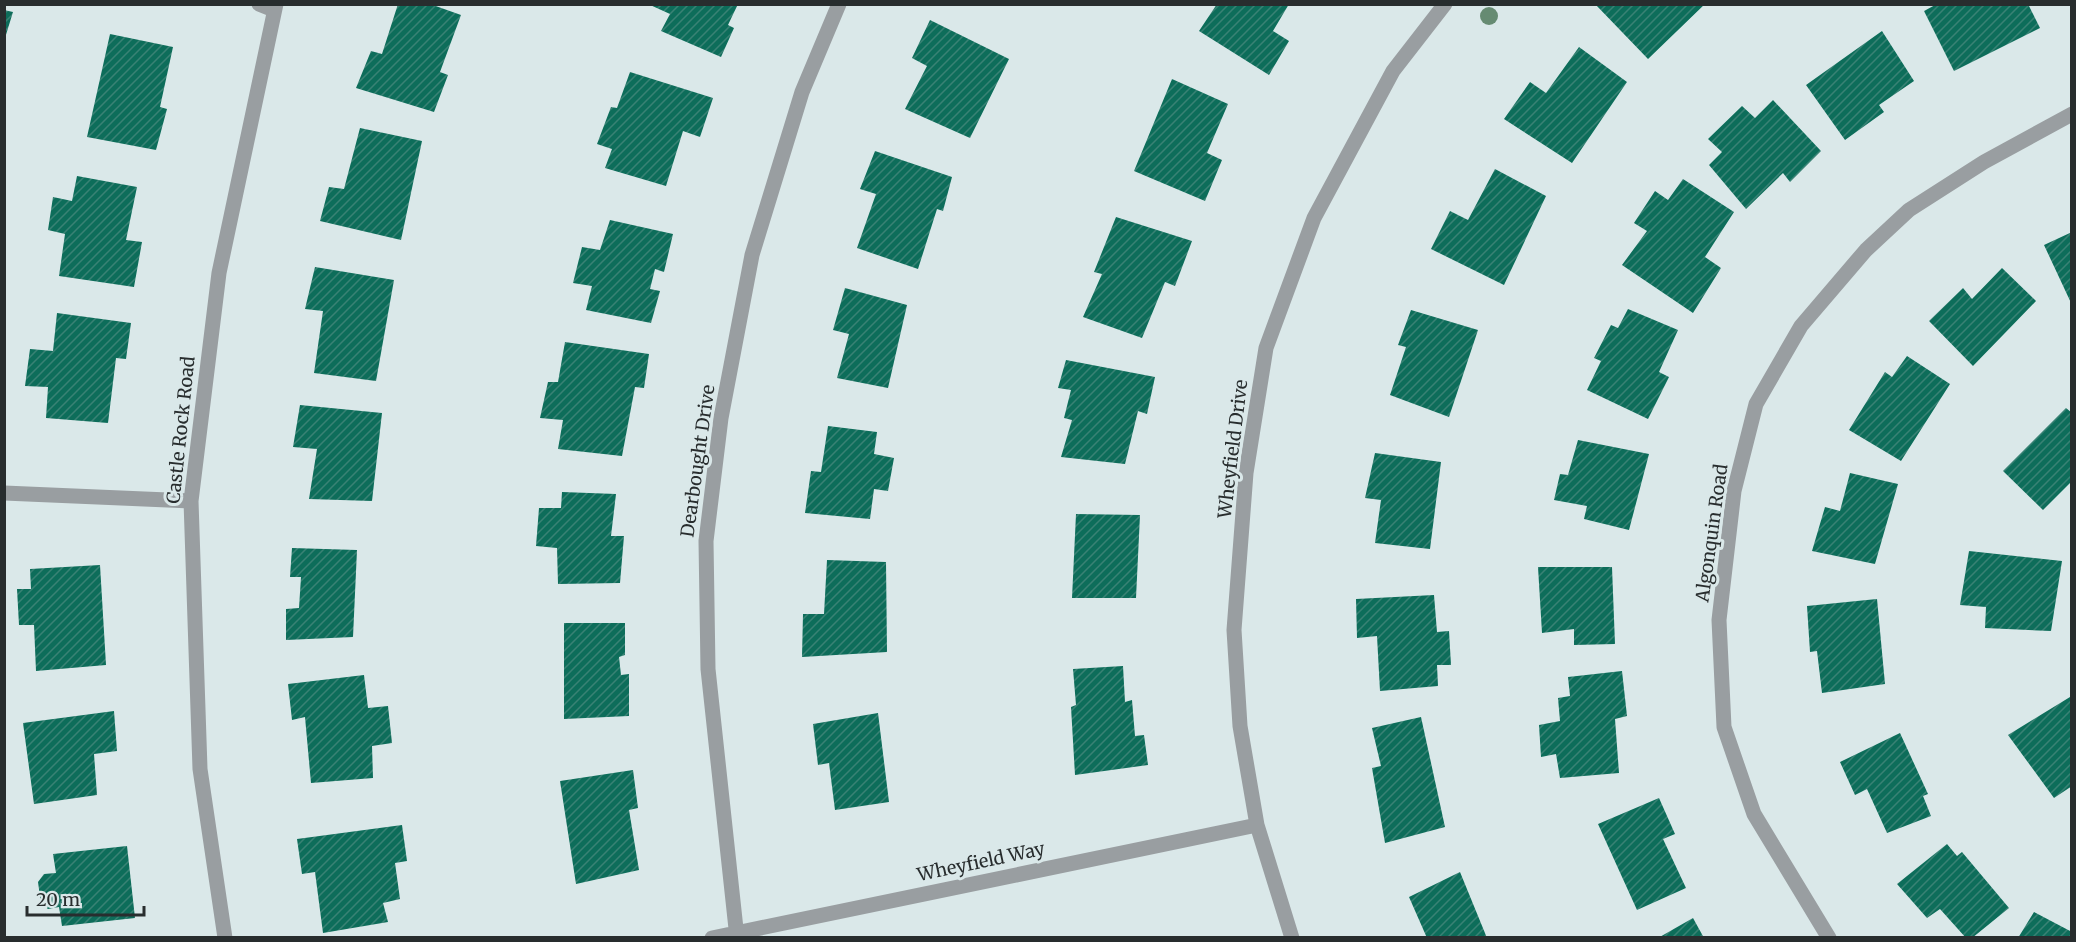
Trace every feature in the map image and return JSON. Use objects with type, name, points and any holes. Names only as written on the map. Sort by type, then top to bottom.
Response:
[{"type":"street","points":[[258,4],[275,7]]},
{"type":"street","name":"Dearbought Drive","points":[[736,935],[708,669],[706,541],[721,418],[752,255],[802,92],[839,4]]},
{"type":"street","name":"Wheyfield Drive","points":[[1292,938],[1257,825],[1240,726],[1234,630],[1246,473],[1266,348],[1314,218],[1393,72],[1445,4]]},
{"type":"street","name":"Castle Rock Road","points":[[225,938],[200,769],[191,501],[219,273],[275,7]]},
{"type":"street","name":"Algonquin Road","points":[[1829,938],[1754,814],[1724,727],[1719,620],[1734,491],[1756,404],[1801,326],[1866,250],[1909,210],[1984,162],[2072,114]]},
{"type":"street","points":[[4,493],[191,501]]},
{"type":"street","name":"Wheyfield Way","points":[[712,938],[736,935],[1257,825]]},
{"type":"building","points":[[398,4],[430,4],[461,15],[440,72],[448,75],[434,112],[356,88],[371,51],[382,54]]},
{"type":"building","points":[[648,4],[738,4],[728,25],[734,28],[721,57],[661,31],[670,14]]},
{"type":"building","points":[[1217,4],[1289,4],[1273,31],[1289,41],[1269,75],[1199,31]]},
{"type":"building","points":[[1595,4],[1705,4],[1648,59]]},
{"type":"building","points":[[1937,4],[2028,4],[2040,28],[1954,71],[1924,11]]},
{"type":"building","points":[[4,10],[13,12],[5,38],[4,38]]},
{"type":"building","points":[[930,20],[1009,59],[970,138],[905,109],[927,66],[912,58]]},
{"type":"building","points":[[1882,31],[1914,81],[1879,105],[1884,112],[1845,140],[1806,85]]},
{"type":"building","points":[[110,34],[173,47],[160,107],[167,109],[156,150],[87,137]]},
{"type":"building","points":[[1579,47],[1627,82],[1572,163],[1504,119],[1530,82],[1546,93]]},
{"type":"building","points":[[630,72],[713,98],[700,137],[683,131],[666,186],[605,168],[612,149],[597,144],[611,107],[617,108]]},
{"type":"building","points":[[1172,79],[1228,104],[1207,153],[1222,160],[1205,201],[1134,171]]},
{"type":"building","points":[[1773,100],[1821,151],[1790,182],[1783,173],[1746,209],[1709,165],[1722,152],[1708,139],[1742,106],[1755,118]]},
{"type":"building","points":[[360,128],[422,141],[401,240],[320,221],[329,187],[344,189]]},
{"type":"building","points":[[875,151],[952,177],[943,211],[937,209],[918,269],[857,248],[876,194],[860,189]]},
{"type":"building","points":[[1495,169],[1546,196],[1504,285],[1431,249],[1450,211],[1468,220]]},
{"type":"building","points":[[77,176],[137,187],[126,240],[142,242],[134,287],[59,276],[65,234],[48,230],[53,197],[72,201]]},
{"type":"building","points":[[1683,179],[1734,212],[1705,257],[1721,268],[1693,313],[1622,265],[1647,231],[1634,223],[1655,191],[1668,200]]},
{"type":"building","points":[[1116,217],[1192,241],[1175,286],[1165,282],[1142,338],[1083,317],[1102,274],[1094,272]]},
{"type":"building","points":[[610,220],[673,234],[664,272],[655,269],[650,289],[660,291],[651,323],[586,310],[592,286],[573,283],[582,247],[600,250]]},
{"type":"building","points":[[2072,232],[2072,305],[2044,245]]},
{"type":"building","points":[[315,267],[394,280],[376,381],[314,373],[323,311],[305,309]]},
{"type":"building","points":[[2002,268],[2036,301],[1973,366],[1929,321],[1963,288],[1972,299]]},
{"type":"building","points":[[845,288],[907,305],[888,388],[837,378],[849,334],[833,330]]},
{"type":"building","points":[[1628,309],[1678,330],[1659,372],[1669,377],[1648,419],[1587,390],[1601,361],[1594,358],[1611,325],[1618,328]]},
{"type":"building","points":[[1411,310],[1478,330],[1449,417],[1390,395],[1406,347],[1398,345]]},
{"type":"building","points":[[57,313],[131,323],[126,359],[116,358],[108,423],[46,418],[48,387],[25,386],[30,349],[53,351]]},
{"type":"building","points":[[565,342],[649,354],[644,388],[635,387],[622,456],[558,449],[563,420],[540,418],[548,382],[558,382]]},
{"type":"building","points":[[1907,356],[1950,384],[1901,461],[1849,430],[1885,372],[1892,377]]},
{"type":"building","points":[[1066,360],[1155,377],[1147,414],[1138,411],[1125,464],[1061,457],[1072,420],[1064,418],[1071,390],[1058,388]]},
{"type":"building","points":[[300,405],[382,413],[372,501],[309,499],[317,449],[293,447]]},
{"type":"building","points":[[2066,408],[2072,413],[2072,481],[2043,510],[2003,471]]},
{"type":"building","points":[[828,426],[877,432],[874,454],[894,458],[888,491],[874,489],[870,519],[805,513],[811,471],[821,472]]},
{"type":"building","points":[[1578,440],[1649,454],[1629,530],[1584,519],[1587,506],[1554,500],[1560,474],[1568,475]]},
{"type":"building","points":[[1375,453],[1441,462],[1430,549],[1375,543],[1381,500],[1365,498]]},
{"type":"building","points":[[1850,473],[1898,484],[1875,564],[1812,551],[1825,507],[1840,511]]},
{"type":"building","points":[[562,492],[616,494],[611,536],[624,536],[620,583],[558,584],[557,548],[536,546],[539,508],[561,508]]},
{"type":"building","points":[[1076,514],[1140,515],[1136,598],[1072,598]]},
{"type":"building","points":[[292,548],[357,550],[353,637],[286,640],[286,609],[299,608],[301,577],[290,577]]},
{"type":"building","points":[[1969,551],[2062,561],[2051,631],[1985,628],[1986,607],[1960,605]]},
{"type":"building","points":[[827,560],[886,562],[887,652],[802,657],[803,614],[824,614]]},
{"type":"building","points":[[100,565],[106,665],[36,671],[34,625],[19,625],[17,589],[31,589],[30,569]]},
{"type":"building","points":[[1538,567],[1612,567],[1615,644],[1574,645],[1574,629],[1542,633]]},
{"type":"building","points":[[1434,595],[1437,632],[1449,631],[1451,665],[1437,665],[1438,686],[1380,691],[1377,636],[1357,638],[1356,599]]},
{"type":"building","points":[[1877,599],[1885,684],[1822,693],[1817,651],[1810,652],[1807,606]]},
{"type":"building","points":[[564,623],[625,623],[625,655],[619,657],[621,675],[629,674],[629,716],[564,719]]},
{"type":"building","points":[[1123,666],[1125,702],[1132,700],[1135,736],[1144,735],[1148,765],[1075,775],[1071,707],[1076,705],[1073,669]]},
{"type":"building","points":[[1622,671],[1627,716],[1615,719],[1619,773],[1560,778],[1556,754],[1541,757],[1539,725],[1560,721],[1558,698],[1570,696],[1568,677]]},
{"type":"building","points":[[364,675],[368,708],[388,706],[392,743],[372,746],[373,778],[311,783],[305,717],[292,720],[288,684]]},
{"type":"building","points":[[2070,697],[2072,786],[2054,798],[2008,735]]},
{"type":"building","points":[[114,711],[117,751],[94,754],[97,795],[34,804],[23,723]]},
{"type":"building","points":[[878,713],[889,802],[835,810],[829,763],[818,765],[813,724]]},
{"type":"building","points":[[1421,717],[1445,827],[1385,843],[1372,768],[1381,766],[1372,728]]},
{"type":"building","points":[[1900,733],[1928,794],[1923,796],[1931,816],[1887,833],[1867,789],[1855,795],[1840,762]]},
{"type":"building","points":[[633,770],[638,808],[629,810],[639,870],[576,884],[560,781]]},
{"type":"building","points":[[1659,798],[1675,834],[1663,839],[1686,888],[1637,910],[1598,824]]},
{"type":"building","points":[[402,825],[407,861],[395,863],[400,899],[383,903],[388,922],[323,933],[315,872],[302,874],[297,839]]},
{"type":"building","points":[[1947,844],[1957,856],[1962,852],[2009,908],[1972,938],[1966,938],[1940,909],[1927,918],[1897,884]]},
{"type":"building","points":[[127,846],[135,918],[62,926],[59,907],[48,909],[41,904],[38,882],[44,874],[56,873],[53,854]]},
{"type":"building","points":[[1460,872],[1487,938],[1427,938],[1409,897]]},
{"type":"building","points":[[2034,912],[2072,932],[2072,938],[2018,938]]},
{"type":"building","points":[[1693,918],[1704,938],[1658,938]]}]
